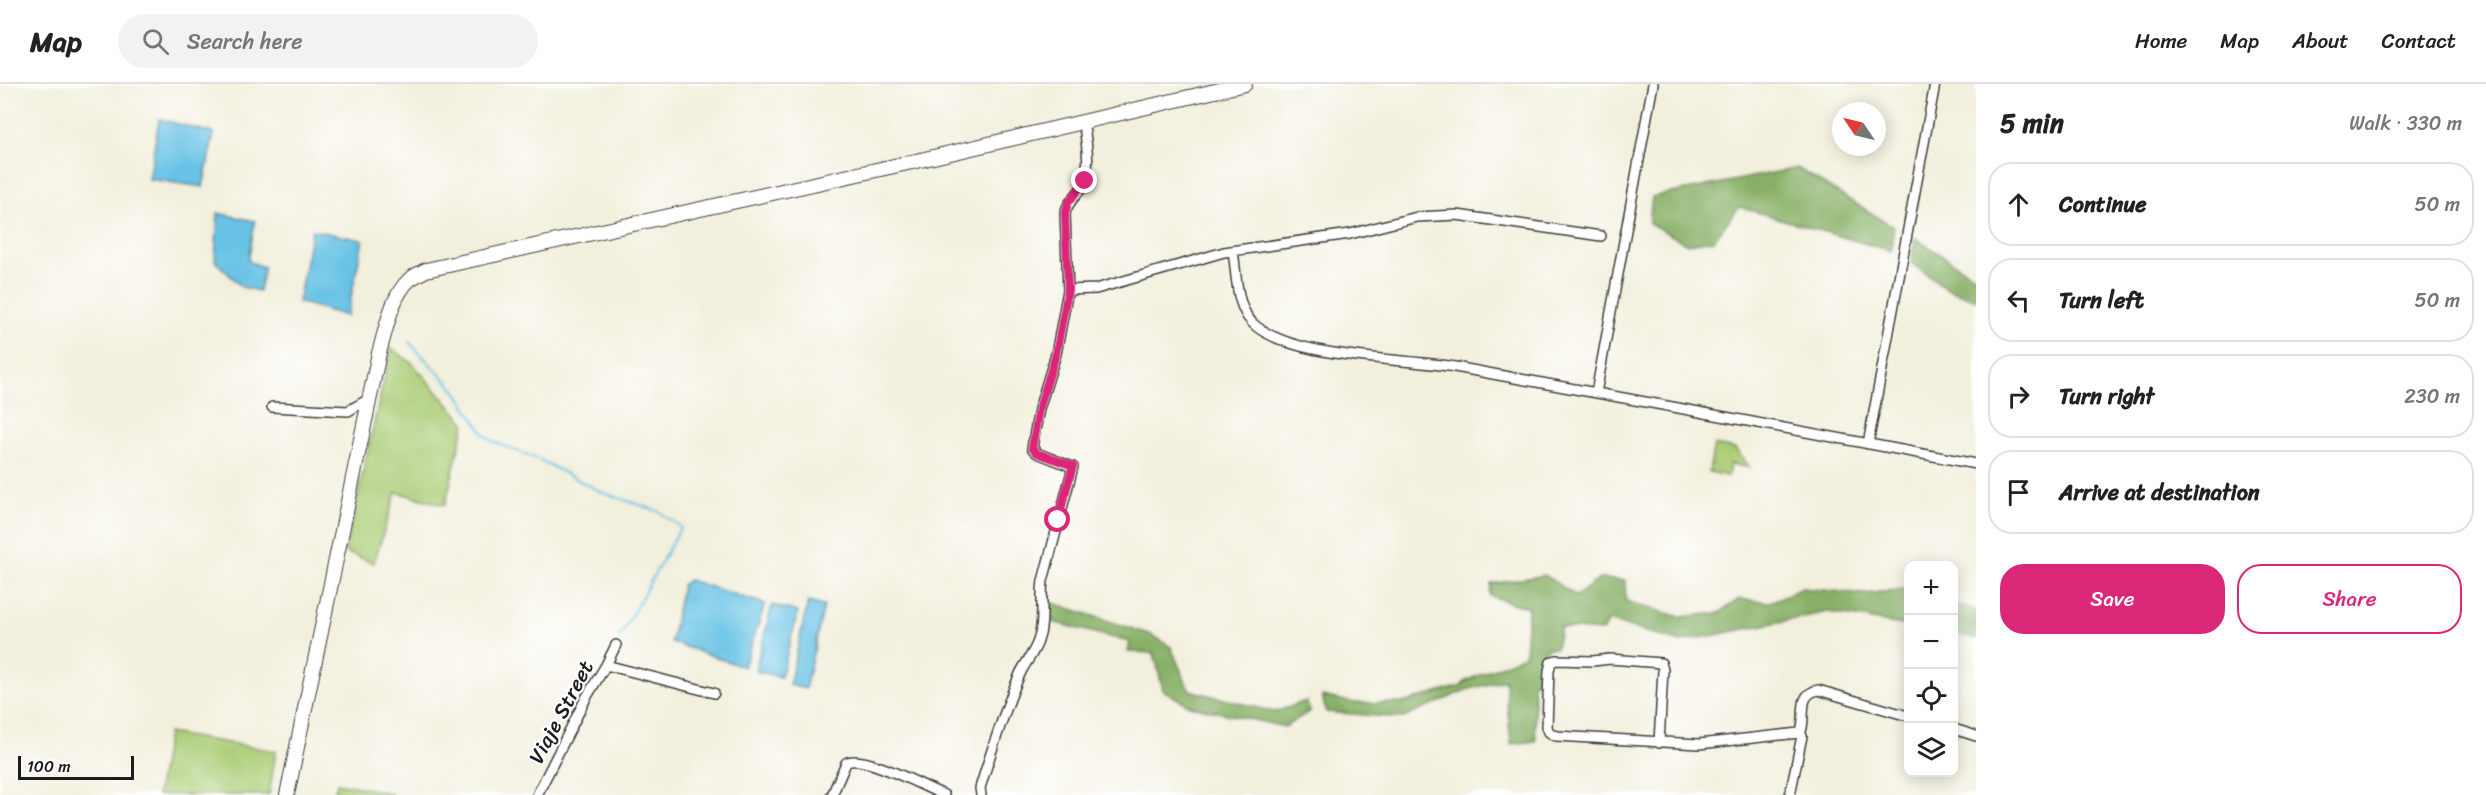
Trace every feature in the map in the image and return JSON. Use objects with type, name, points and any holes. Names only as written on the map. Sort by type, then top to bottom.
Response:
[{"type":"street","points":[[287,795],[379,353],[392,309],[404,286],[411,279],[426,270],[912,162],[1245,84]]},
{"type":"street","points":[[1596,393],[1653,84]]},
{"type":"street","points":[[1868,444],[1935,84]]},
{"type":"street","points":[[981,795],[980,788],[998,732],[1021,672],[1038,641],[1043,612],[1041,596],[1043,581],[1073,466],[1046,457],[1032,448],[1039,409],[1056,354],[1068,290],[1065,214],[1068,203],[1080,190],[1086,177],[1083,121]]},
{"type":"street","points":[[1068,290],[1096,289],[1233,251],[1361,232],[1437,214],[1601,237]]},
{"type":"street","points":[[1233,251],[1241,305],[1248,318],[1257,327],[1274,336],[1325,351],[1452,367],[1976,464]]},
{"type":"street","points":[[272,407],[348,411],[371,398]]},
{"type":"street","name":"Viaje Street","points":[[537,795],[586,698],[616,645]]},
{"type":"street","points":[[1659,743],[1663,670],[1661,663],[1609,659],[1551,662],[1546,726],[1552,734],[1659,743],[1699,744],[1800,734]]},
{"type":"street","points":[[606,665],[714,693]]},
{"type":"street","points":[[1790,795],[1803,725],[1804,701],[1814,690],[1821,690],[1904,715]]},
{"type":"street","points":[[1958,731],[1976,736]]},
{"type":"street","points":[[832,795],[847,762],[856,760],[883,768],[944,795]]},
{"type":"green space","points":[[1797,168],[1894,227],[1891,251],[1739,207],[1714,240],[1687,244],[1649,223],[1652,197]]},
{"type":"green space","points":[[1915,238],[1976,277],[1976,300],[1949,290],[1911,263]]},
{"type":"green space","points":[[391,348],[412,363],[465,423],[445,505],[396,492],[374,563],[345,552]]},
{"type":"green space","points":[[1714,445],[1735,449],[1750,468],[1730,464],[1728,476],[1709,472]]},
{"type":"green space","points":[[1545,575],[1576,596],[1599,579],[1625,580],[1626,601],[1680,617],[1719,613],[1739,599],[1770,602],[1802,588],[1865,594],[1903,589],[1904,625],[1828,612],[1681,642],[1609,621],[1602,631],[1560,628],[1556,648],[1546,648],[1543,682],[1533,682],[1536,741],[1511,744],[1505,680],[1466,690],[1404,718],[1326,712],[1322,696],[1355,703],[1402,703],[1461,686],[1466,681],[1525,655],[1528,608],[1490,596],[1491,584]]},
{"type":"green space","points":[[1050,602],[1152,635],[1171,647],[1189,690],[1275,712],[1306,701],[1310,711],[1285,727],[1190,706],[1163,690],[1154,653],[1128,652],[1130,642],[1048,621]]},
{"type":"green space","points":[[1958,605],[1976,611],[1976,639],[1958,634]]},
{"type":"green space","points":[[168,733],[276,751],[269,795],[157,795]]},
{"type":"green space","points":[[337,783],[391,793],[391,795],[334,795]]},
{"type":"water","points":[[159,119],[214,133],[203,187],[149,179]]},
{"type":"water","points":[[218,213],[255,221],[248,261],[264,267],[259,291],[242,287],[215,261]]},
{"type":"water","points":[[312,230],[363,240],[347,316],[298,302]]},
{"type":"water","points":[[689,580],[765,604],[744,667],[671,642],[682,585]]},
{"type":"water","points":[[808,602],[824,606],[805,689],[789,685]]},
{"type":"water","points":[[772,605],[798,612],[781,677],[755,671]]},
{"type":"waterway","points":[[409,342],[456,391],[484,434],[492,441],[540,460],[601,492],[658,511],[681,527],[619,638]]},
{"type":"route","points":[[1058,520],[1073,466],[1046,457],[1032,448],[1039,409],[1056,354],[1068,290],[1065,210],[1085,181]]}]
